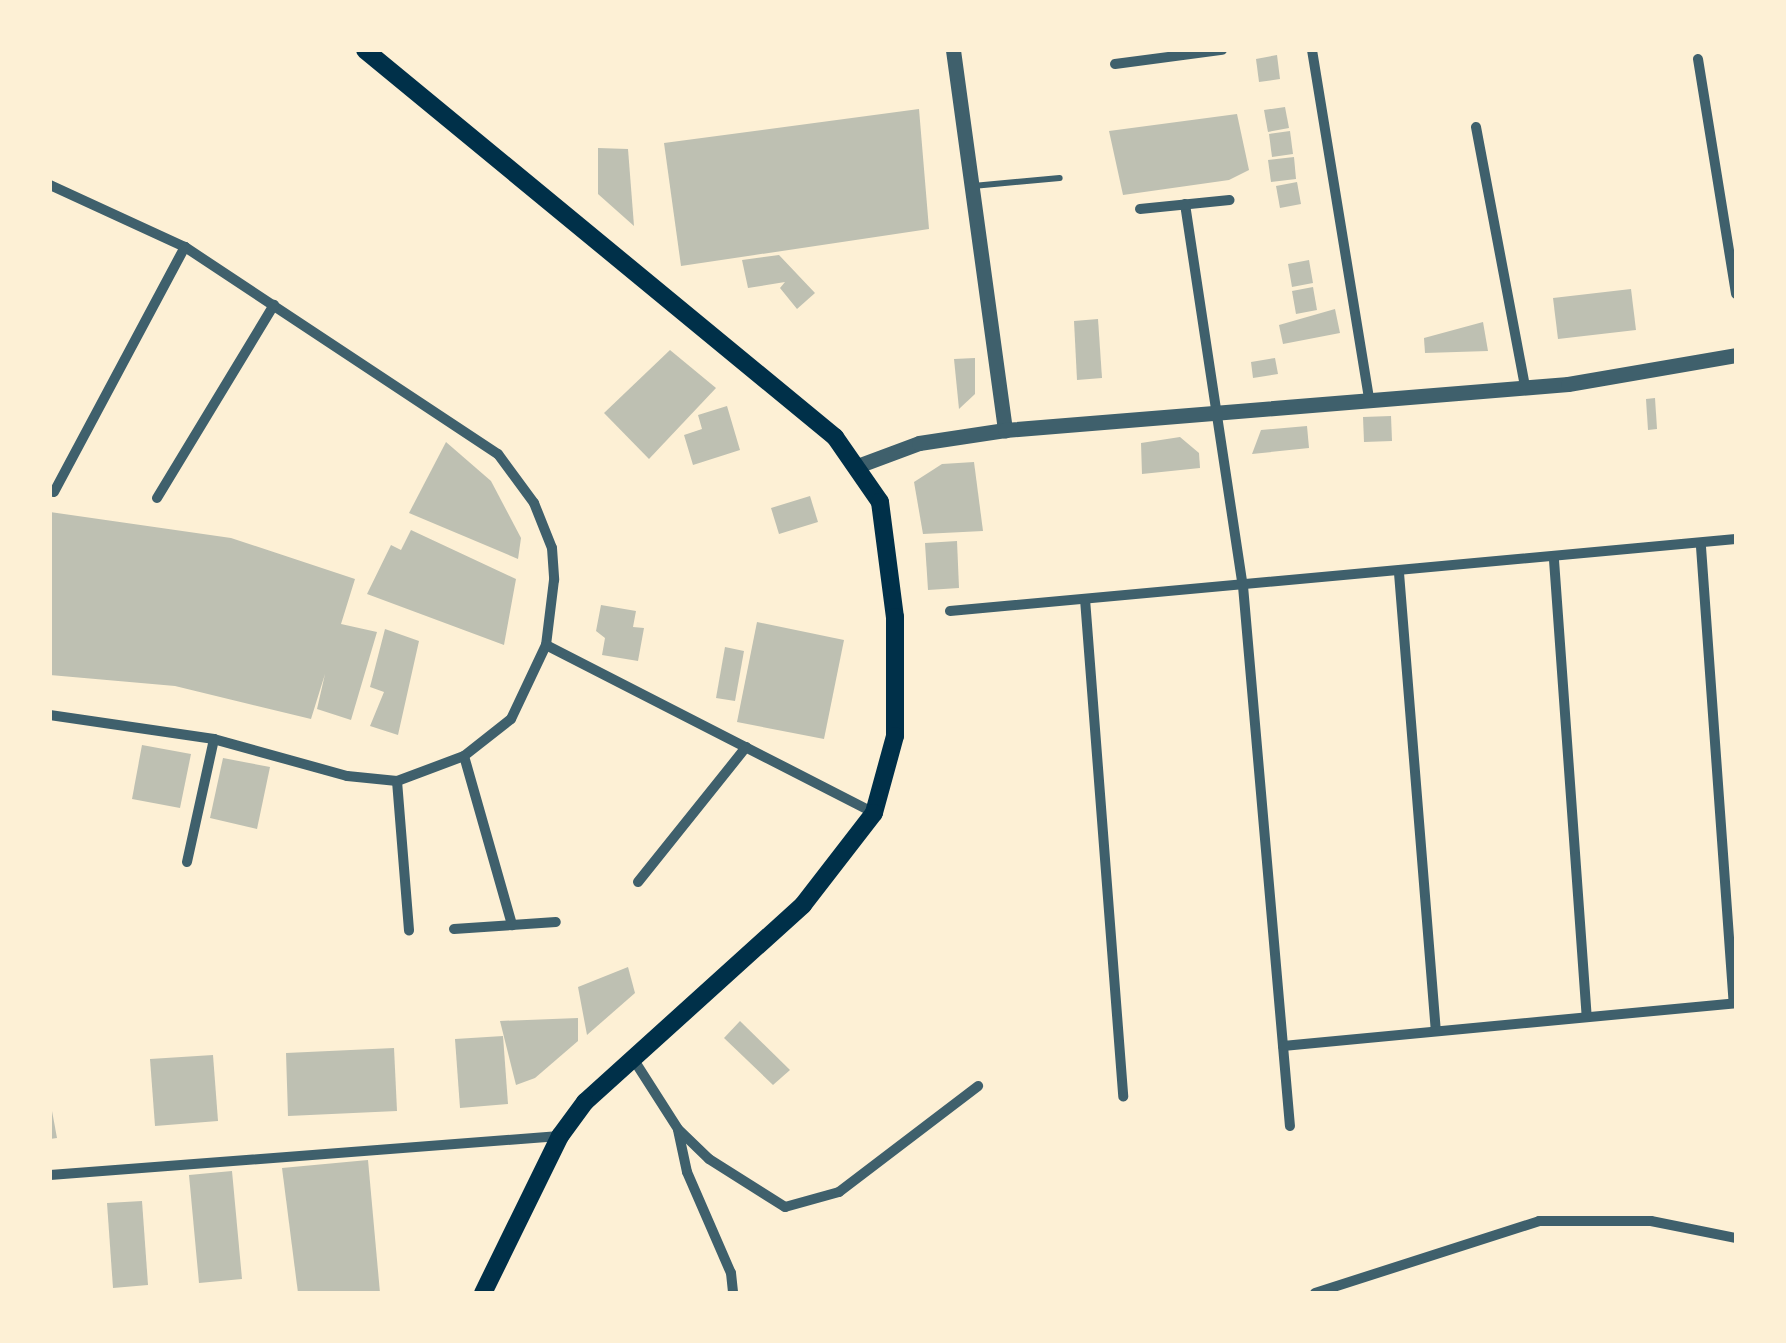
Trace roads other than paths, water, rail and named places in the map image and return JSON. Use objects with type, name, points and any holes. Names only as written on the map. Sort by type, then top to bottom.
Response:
[{"type":"main road","points":[[365,50],[835,437],[860,465],[880,502],[895,617],[895,736],[874,813],[803,905],[632,1057],[560,1136],[483,1293]]},
{"type":"street","points":[[954,50],[1005,430]]},
{"type":"street","points":[[1115,64],[1178,52],[1222,50]]},
{"type":"street","points":[[1312,50],[1368,399]]},
{"type":"street","points":[[1698,59],[1736,294]]},
{"type":"street","points":[[1476,127],[1525,387]]},
{"type":"street","points":[[50,185],[185,247],[472,435],[514,472],[552,548],[546,645],[512,719],[464,756],[397,781],[347,776],[214,739],[50,715]]},
{"type":"street","points":[[1140,209],[1230,200]]},
{"type":"street","points":[[1185,204],[1243,586],[1290,1126]]},
{"type":"street","points":[[54,492],[185,247]]},
{"type":"street","points":[[156,498],[274,305]]},
{"type":"street","points":[[860,465],[919,443],[1005,430],[1525,387],[1736,355]]},
{"type":"street","points":[[950,611],[1701,547],[1736,539]]},
{"type":"street","points":[[1283,1046],[1735,1003],[1701,547]]},
{"type":"street","points":[[1554,560],[1588,1017]]},
{"type":"street","points":[[1398,573],[1436,1032]]},
{"type":"street","points":[[1085,599],[1123,1097]]},
{"type":"street","points":[[546,645],[874,813]]},
{"type":"street","points":[[187,862],[214,739]]},
{"type":"street","points":[[638,882],[746,748]]},
{"type":"street","points":[[464,756],[512,925]]},
{"type":"street","points":[[397,781],[409,931]]},
{"type":"street","points":[[454,929],[556,922]]},
{"type":"street","points":[[632,1057],[678,1130],[710,1159],[785,1206],[839,1192],[978,1086]]},
{"type":"street","points":[[678,1130],[688,1172],[731,1273],[732,1293]]},
{"type":"street","points":[[50,1175],[560,1136]]},
{"type":"street","points":[[1315,1293],[1539,1221],[1651,1221],[1736,1238]]},
{"type":"lane","points":[[972,186],[1060,178]]}]
